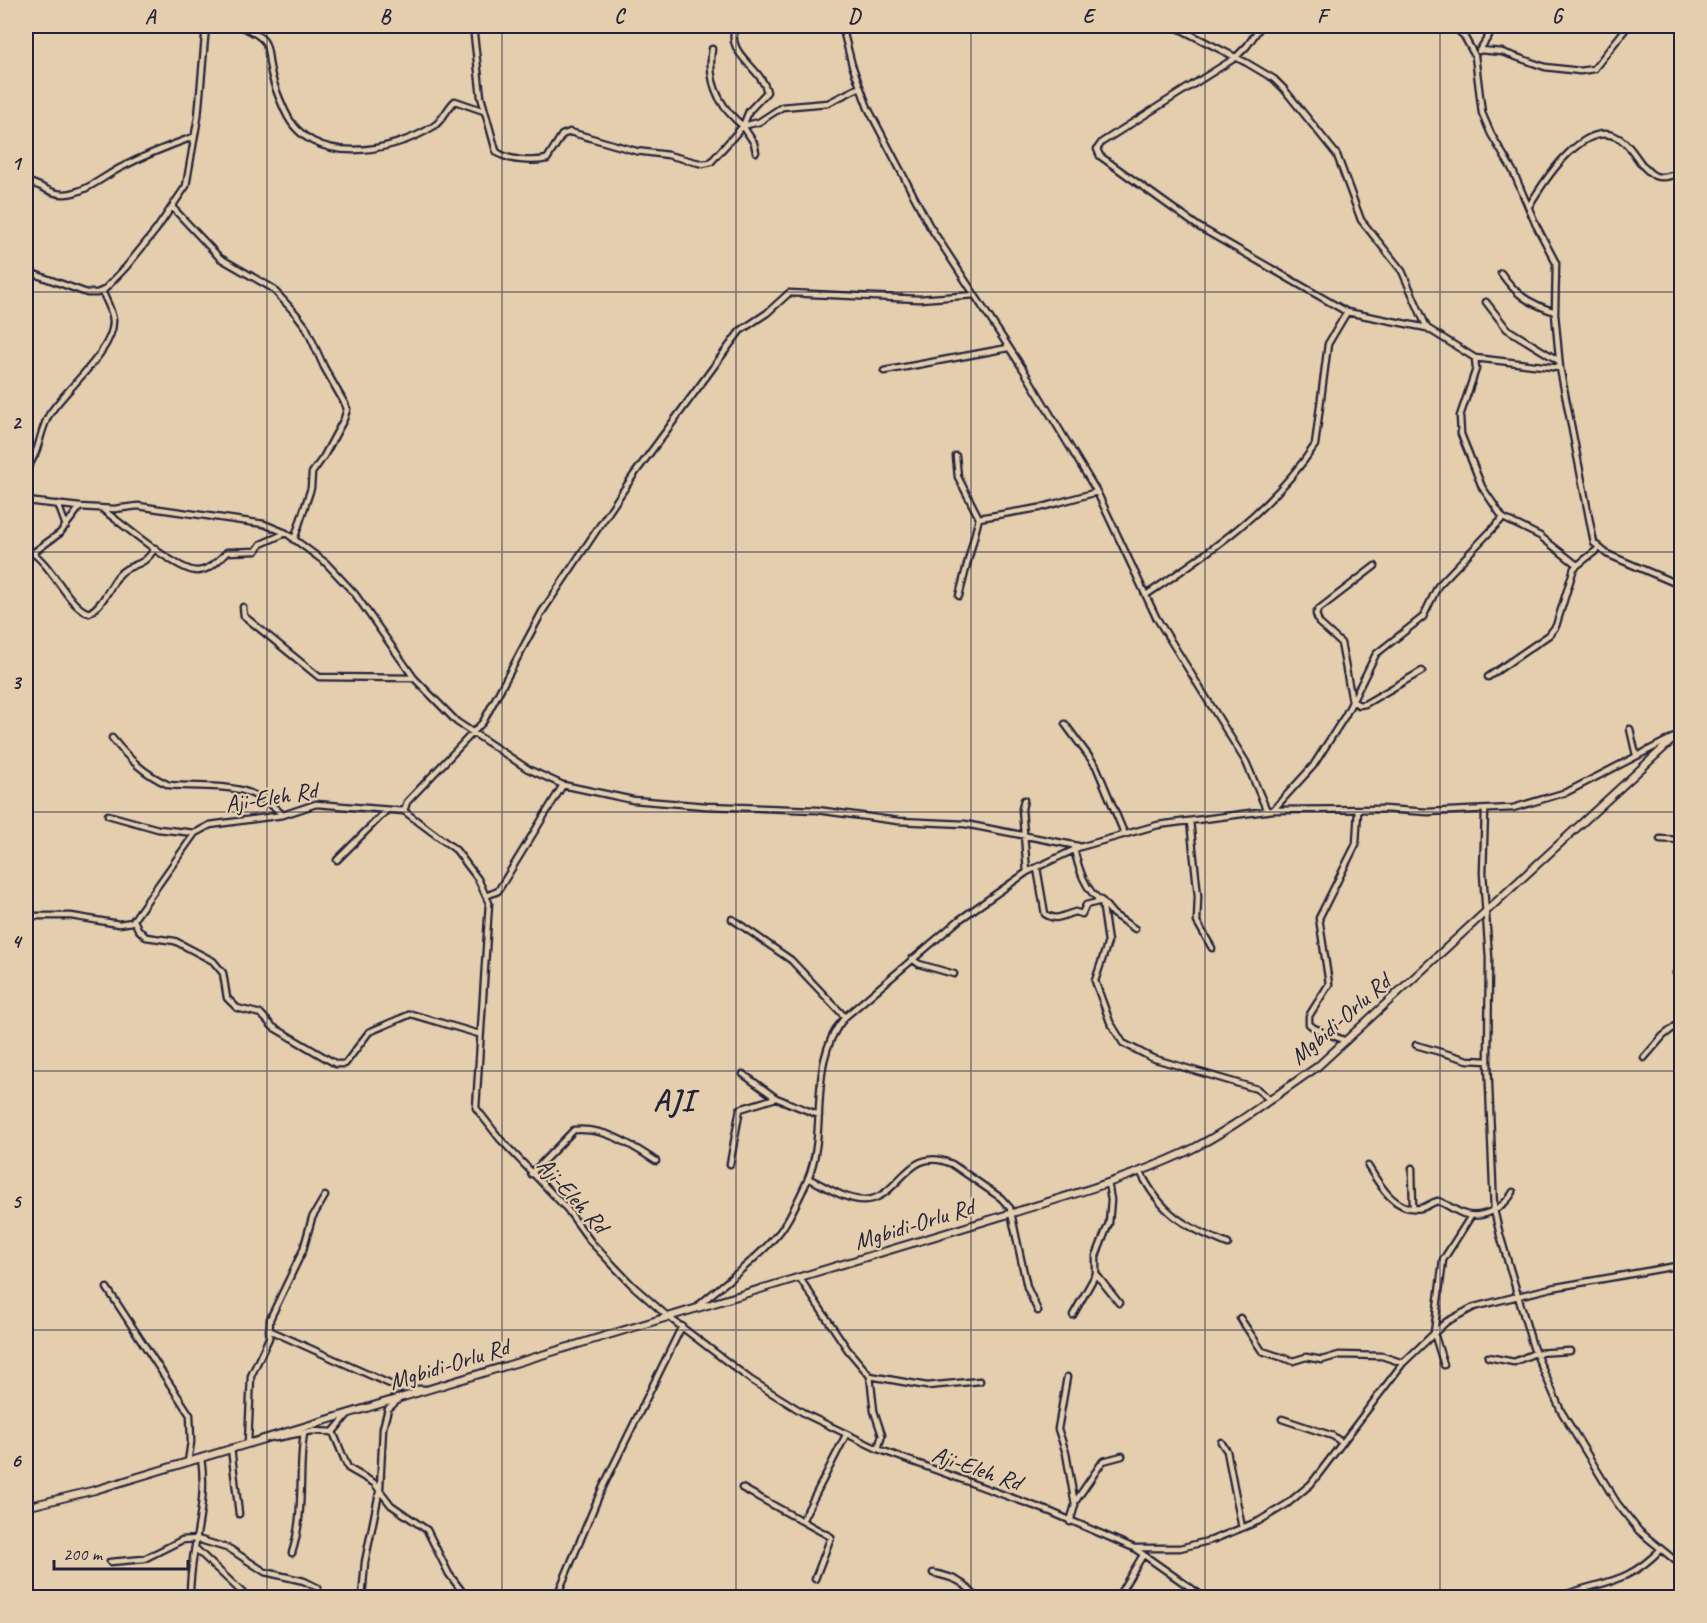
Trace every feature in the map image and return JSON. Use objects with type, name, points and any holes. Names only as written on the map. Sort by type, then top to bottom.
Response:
[{"type":"main road","name":"Mgbidi-Orlu Rd","points":[[26,1507],[95,1490],[431,1389],[699,1305],[1012,1213],[1108,1183],[1187,1151],[1270,1100],[1317,1067],[1682,731]]},
{"type":"street","points":[[26,271],[87,293],[102,291],[126,267],[173,208],[186,186],[198,117],[206,26]]},
{"type":"street","points":[[241,26],[262,38],[266,44],[270,70],[292,125],[306,136],[329,148],[356,151],[386,146],[416,136],[437,124],[455,102],[484,111]]},
{"type":"street","points":[[473,26],[484,111],[497,153],[531,161],[547,159],[562,135],[570,132],[631,150],[668,155],[705,164],[711,162],[743,126],[749,111],[767,92],[764,79],[735,47],[733,34],[736,26]]},
{"type":"street","points":[[842,26],[860,87],[929,225],[1097,492],[1146,595],[1188,673],[1246,762],[1270,811]]},
{"type":"street","points":[[1174,26],[1274,79],[1328,142],[1337,154],[1361,220],[1402,271],[1427,328]]},
{"type":"street","points":[[1261,26],[1235,58],[1109,137],[1097,147],[1097,153],[1139,187],[1191,222],[1347,312],[1427,328],[1475,358],[1560,368]]},
{"type":"street","points":[[1453,26],[1464,36],[1475,56],[1482,112],[1556,263],[1556,312],[1560,368],[1594,543],[1598,549],[1682,586]]},
{"type":"street","points":[[1475,56],[1495,26]]},
{"type":"street","points":[[1480,50],[1502,52],[1545,67],[1594,69],[1628,26]]},
{"type":"street","points":[[712,49],[709,69],[720,103],[743,126],[754,142],[756,152]]},
{"type":"street","points":[[743,126],[759,122],[782,107],[828,103],[860,87]]},
{"type":"street","points":[[1529,206],[1546,178],[1568,153],[1585,142],[1605,134],[1615,136],[1625,143],[1654,175],[1661,177],[1682,172]]},
{"type":"street","points":[[26,182],[40,184],[54,193],[65,194],[81,190],[120,168],[193,136]]},
{"type":"street","points":[[173,208],[220,258],[272,288],[296,314],[306,327],[347,409],[324,456],[312,473],[311,488],[294,540]]},
{"type":"street","points":[[1501,273],[1509,286],[1529,303],[1556,312]]},
{"type":"street","points":[[26,469],[40,444],[48,417],[102,351],[110,334],[114,321],[102,291]]},
{"type":"street","points":[[404,811],[408,802],[483,722],[542,612],[633,476],[740,331],[767,313],[789,293],[919,299],[975,295]]},
{"type":"street","points":[[1486,302],[1507,329],[1560,362]]},
{"type":"street","points":[[1146,595],[1218,547],[1265,507],[1307,457],[1315,445],[1328,344],[1347,312]]},
{"type":"street","points":[[884,371],[1008,348]]},
{"type":"street","points":[[1475,358],[1476,369],[1460,416],[1461,434],[1482,487],[1503,518],[1540,536],[1576,565]]},
{"type":"street","points":[[956,456],[958,477],[979,518],[959,596]]},
{"type":"street","points":[[979,518],[1039,508],[1097,492]]},
{"type":"street","points":[[26,501],[80,507],[138,506],[264,524],[286,533],[326,563],[354,594],[414,678],[440,707],[471,733],[528,769],[562,784],[633,800],[706,806],[730,805],[818,810],[898,821],[966,824],[1080,847]]},
{"type":"street","points":[[58,504],[66,526]]},
{"type":"street","points":[[26,558],[66,526],[80,507]]},
{"type":"street","points":[[99,507],[155,548],[189,569],[204,570],[228,552],[256,552],[261,544],[286,533]]},
{"type":"street","points":[[1270,811],[1313,766],[1352,701],[1376,654],[1423,618],[1437,586],[1503,518]]},
{"type":"street","points":[[26,549],[34,553],[48,567],[79,608],[89,613],[107,595],[118,576],[125,570],[147,561],[155,548]]},
{"type":"street","points":[[1488,677],[1549,634],[1556,626],[1568,579],[1576,565],[1598,549]]},
{"type":"street","points":[[1375,566],[1319,609],[1316,614],[1319,623],[1341,643],[1352,701],[1359,705],[1365,704],[1422,671]]},
{"type":"street","points":[[243,607],[243,616],[319,677],[414,678]]},
{"type":"street","points":[[1065,724],[1096,766],[1124,833]]},
{"type":"street","points":[[1630,729],[1636,755]]},
{"type":"street","points":[[699,1305],[779,1234],[808,1178],[819,1115],[822,1065],[835,1028],[959,920],[1027,872],[1074,849],[1158,825],[1270,811],[1485,811],[1513,808],[1567,792],[1675,736]]},
{"type":"street","points":[[112,738],[134,764],[161,781],[170,784],[236,788],[267,799],[283,815]]},
{"type":"street","points":[[486,896],[498,891],[562,784]]},
{"type":"street","points":[[1024,800],[1022,810],[1026,836],[1027,872]]},
{"type":"street","name":"Aji-Eleh Rd","points":[[108,815],[158,829],[195,833],[210,825],[283,815],[316,804],[386,812],[404,811],[456,850],[478,879],[489,903],[476,1108],[531,1174],[567,1209],[591,1242],[666,1315],[751,1380],[846,1435],[914,1465],[1051,1512],[1134,1548],[1205,1598]]},
{"type":"street","points":[[1346,1041],[1314,1028],[1309,1024],[1309,1016],[1329,984],[1319,918],[1356,844],[1358,810]]},
{"type":"street","points":[[1485,811],[1483,873],[1487,910],[1488,1061],[1494,1210],[1535,1353],[1561,1411],[1617,1503],[1639,1531],[1682,1566]]},
{"type":"street","points":[[337,860],[386,812]]},
{"type":"street","points":[[1190,821],[1198,896],[1197,922],[1212,948]]},
{"type":"street","points":[[26,916],[71,916],[119,924],[134,920],[195,833]]},
{"type":"street","points":[[1660,839],[1682,840]]},
{"type":"street","points":[[1074,849],[1079,870],[1095,897],[1102,901],[1113,914],[1135,929]]},
{"type":"street","points":[[1037,868],[1045,914],[1050,917],[1064,918],[1075,912],[1082,914],[1086,905],[1102,901]]},
{"type":"street","points":[[1102,901],[1108,942],[1095,981],[1110,1022],[1123,1043],[1152,1058],[1257,1089],[1270,1100]]},
{"type":"street","points":[[732,919],[792,960],[845,1017]]},
{"type":"street","points":[[134,920],[138,930],[146,937],[175,941],[213,961],[223,973],[227,998],[237,1008],[261,1014],[273,1027],[336,1064],[345,1064],[369,1032],[411,1014],[479,1034]]},
{"type":"street","points":[[912,959],[919,964],[954,974]]},
{"type":"street","points":[[1644,1058],[1663,1036],[1682,1021]]},
{"type":"street","points":[[1416,1045],[1468,1060],[1488,1061]]},
{"type":"street","points":[[743,1074],[776,1098],[819,1115]]},
{"type":"street","points":[[730,1164],[740,1109],[776,1098]]},
{"type":"street","points":[[531,1174],[574,1130],[598,1131],[611,1135],[656,1161]]},
{"type":"street","points":[[808,1178],[844,1195],[864,1200],[881,1194],[920,1161],[943,1160],[1001,1198],[1012,1213],[1027,1287],[1038,1311]]},
{"type":"street","points":[[1368,1166],[1390,1197],[1397,1203],[1413,1208],[1422,1208],[1438,1201],[1471,1216],[1494,1210],[1505,1204],[1514,1192]]},
{"type":"street","points":[[1412,1168],[1413,1208]]},
{"type":"street","points":[[1140,1171],[1151,1196],[1167,1212],[1187,1227],[1228,1244]]},
{"type":"street","points":[[1073,1315],[1096,1274],[1096,1256],[1109,1223],[1111,1200],[1108,1183]]},
{"type":"street","points":[[248,1443],[251,1376],[268,1338],[270,1319],[303,1250],[312,1218],[325,1196]]},
{"type":"street","points":[[1444,1365],[1434,1333],[1443,1260],[1471,1216]]},
{"type":"street","points":[[1134,1548],[1180,1548],[1212,1540],[1242,1528],[1287,1504],[1311,1484],[1403,1363],[1446,1322],[1474,1307],[1570,1284],[1682,1265]]},
{"type":"street","points":[[1096,1274],[1119,1303]]},
{"type":"street","points":[[799,1277],[848,1350],[870,1376],[874,1411],[882,1435],[878,1449]]},
{"type":"street","points":[[107,1288],[190,1415],[191,1442],[188,1462]]},
{"type":"street","points":[[1240,1318],[1262,1352],[1293,1360],[1306,1358],[1322,1360],[1339,1355],[1383,1356],[1403,1363]]},
{"type":"street","points":[[556,1598],[601,1491],[682,1326]]},
{"type":"street","points":[[269,1330],[401,1389],[431,1389]]},
{"type":"street","points":[[1488,1357],[1514,1362],[1535,1353],[1570,1352]]},
{"type":"street","points":[[870,1376],[927,1386],[980,1381]]},
{"type":"street","points":[[1067,1377],[1058,1429],[1066,1453],[1075,1502]]},
{"type":"street","points":[[362,1598],[365,1562],[380,1488],[383,1428],[388,1409],[400,1398]]},
{"type":"street","points":[[333,1432],[349,1413]]},
{"type":"street","points":[[1282,1419],[1333,1436],[1341,1442]]},
{"type":"street","points":[[263,1439],[327,1430],[333,1432],[348,1468],[380,1488],[391,1505],[427,1530],[448,1574],[467,1598]]},
{"type":"street","points":[[292,1553],[300,1529],[301,1455],[304,1433]]},
{"type":"street","points":[[803,1519],[846,1435]]},
{"type":"street","points":[[1221,1442],[1230,1461],[1242,1528]]},
{"type":"street","points":[[231,1449],[238,1514]]},
{"type":"street","points":[[1070,1522],[1075,1502],[1103,1461],[1122,1456]]},
{"type":"street","points":[[181,1598],[190,1597],[204,1494],[201,1458]]},
{"type":"street","points":[[742,1488],[803,1519],[831,1537],[815,1579]]},
{"type":"street","points":[[110,1562],[144,1559],[182,1540],[197,1539],[230,1550],[265,1572],[304,1581],[318,1588]]},
{"type":"street","points":[[195,1548],[248,1598]]},
{"type":"street","points":[[1557,1598],[1623,1578],[1643,1567],[1661,1549]]},
{"type":"street","points":[[1117,1598],[1143,1555]]},
{"type":"street","points":[[933,1573],[951,1577],[968,1585],[976,1598]]},
{"type":"district","name":"AJI","points":[[674,1101]]}]
